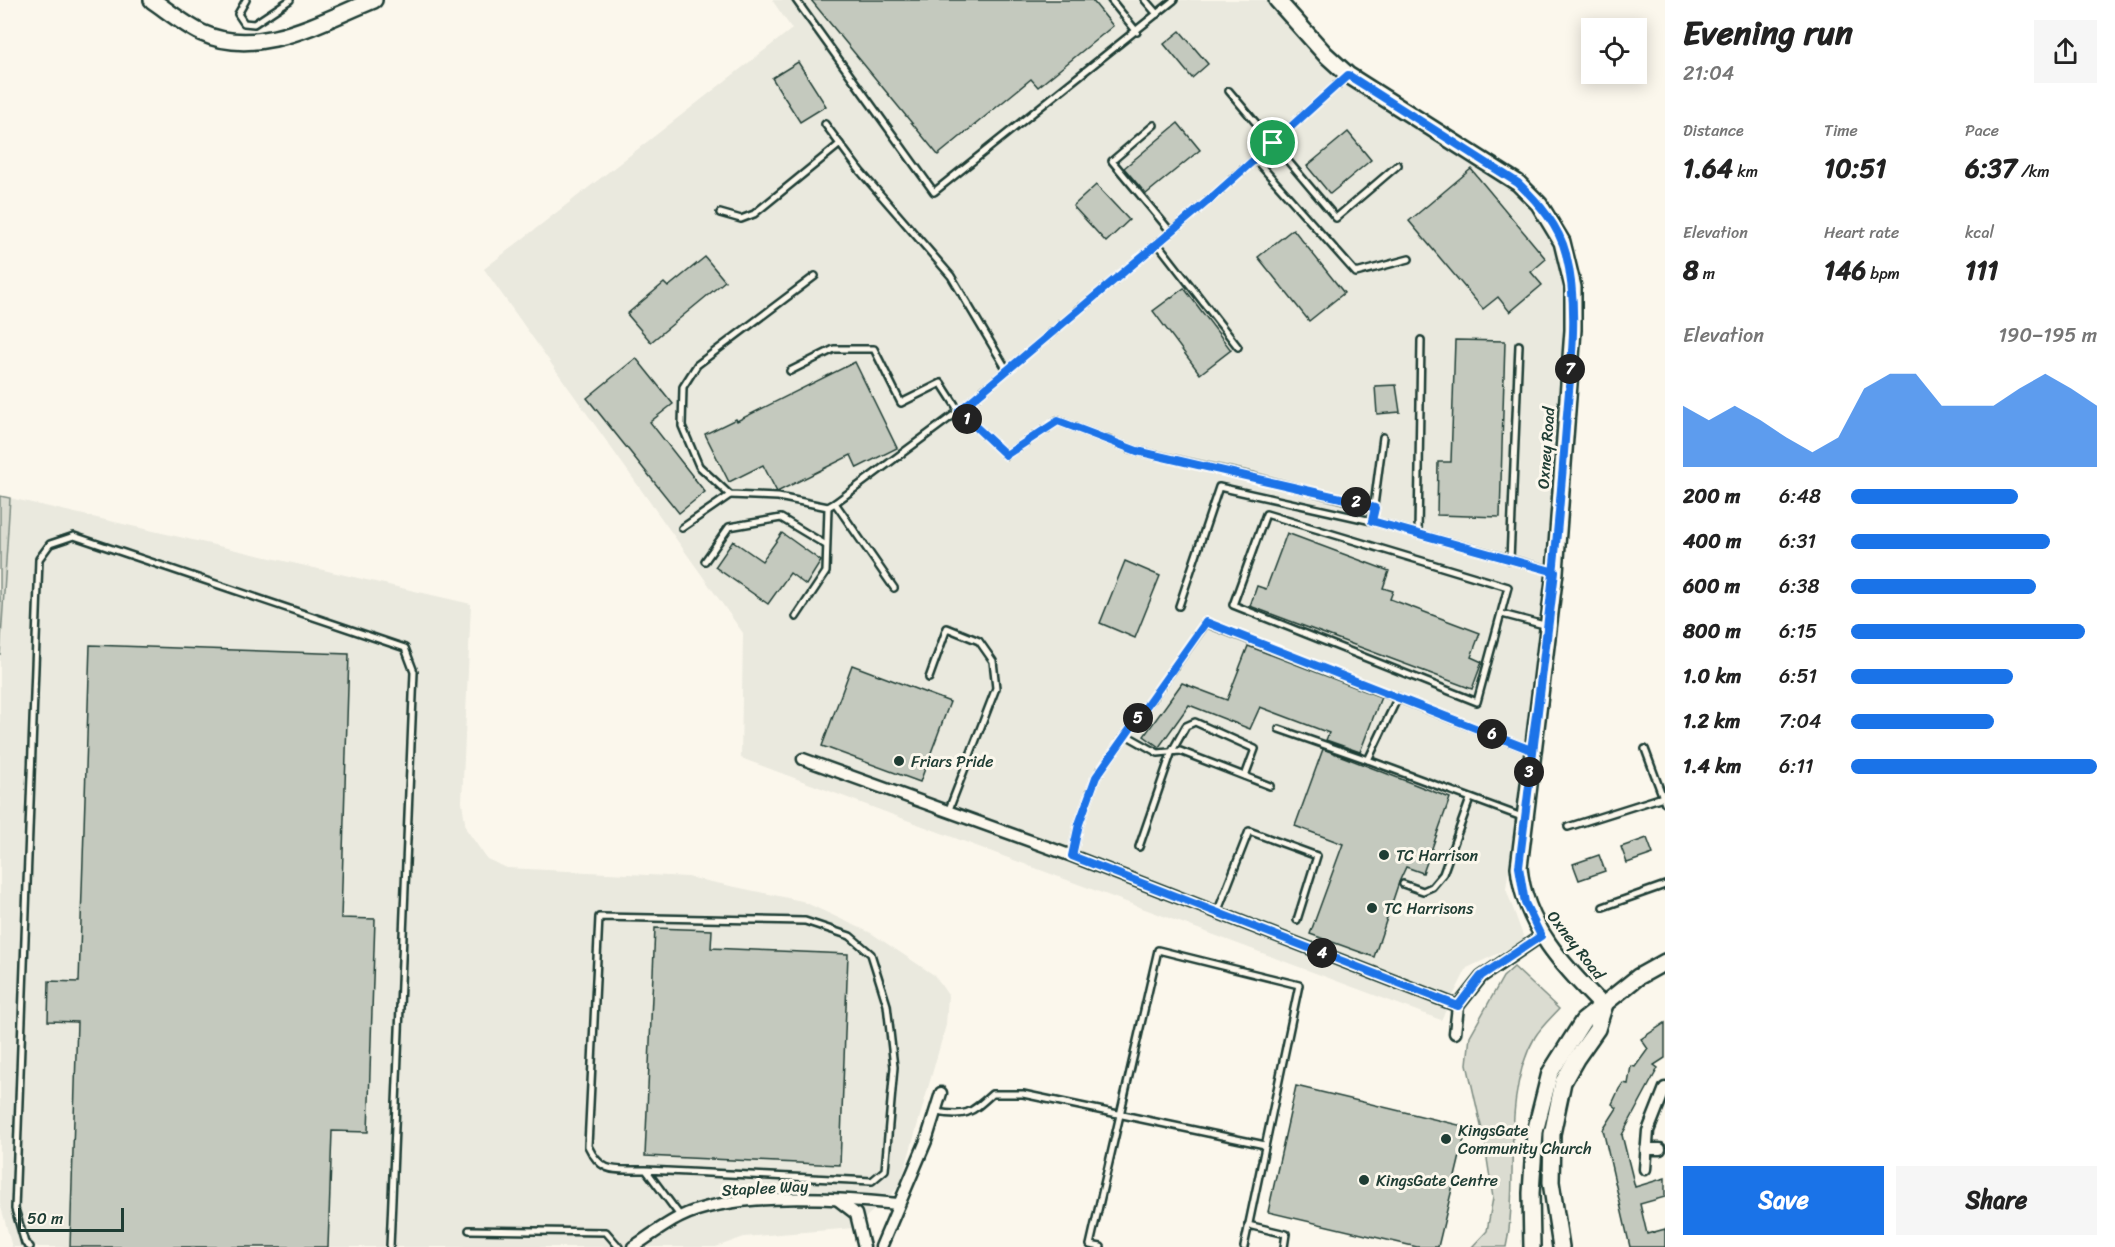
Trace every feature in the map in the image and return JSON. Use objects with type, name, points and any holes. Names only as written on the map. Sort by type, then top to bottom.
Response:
[{"type":"street","points":[[152,0],[202,33],[240,44],[276,39],[348,5],[374,0]]},
{"type":"street","name":"Oxney Road","points":[[1277,0],[1325,54],[1348,75],[1518,183],[1539,204],[1562,242],[1573,287],[1573,330],[1555,572],[1531,750],[1519,867],[1521,889],[1541,936],[1604,1007]]},
{"type":"street","points":[[803,759],[1072,856],[1458,1006]]},
{"type":"street","points":[[1455,1033],[1458,1006],[1481,976],[1541,936]]},
{"type":"street","points":[[1532,1247],[1531,1193],[1535,1132],[1550,1073],[1583,1021],[1604,1007],[1638,977],[1665,962]]},
{"type":"street","points":[[1561,1247],[1551,1182],[1552,1134],[1563,1082],[1597,1029],[1604,1007]]},
{"type":"street","points":[[1645,1169],[1648,1131],[1665,1088]]},
{"type":"street","points":[[881,1247],[926,1141],[941,1093]]},
{"type":"street","points":[[1646,1149],[1660,1149]]},
{"type":"street","name":"Staplee Way","points":[[633,1247],[681,1217],[714,1206],[754,1200],[838,1200],[898,1204]]},
{"type":"street","points":[[838,1200],[856,1214],[864,1247]]},
{"type":"lane","points":[[246,0],[238,14],[244,23],[254,24],[290,0]]},
{"type":"lane","points":[[796,0],[934,192],[1137,32],[1174,0]]},
{"type":"lane","points":[[1111,0],[1137,32]]},
{"type":"lane","points":[[1145,0],[1157,14]]},
{"type":"lane","points":[[682,528],[729,495],[778,497],[828,507],[835,503],[959,411],[1172,232],[1348,75]]},
{"type":"lane","points":[[1229,91],[1336,218],[1398,165]]},
{"type":"lane","points":[[825,124],[860,171],[951,276],[1007,370]]},
{"type":"lane","points":[[1154,125],[1112,161],[1172,232]]},
{"type":"lane","points":[[720,213],[741,219],[754,214],[840,144]]},
{"type":"lane","points":[[1255,159],[1356,273],[1409,259]]},
{"type":"lane","points":[[1158,244],[1238,346]]},
{"type":"lane","points":[[729,495],[699,466],[682,426],[683,387],[697,365],[815,276]]},
{"type":"lane","points":[[1418,533],[1421,340]]},
{"type":"lane","points":[[1510,560],[1519,345]]},
{"type":"lane","points":[[790,370],[834,349],[874,349],[901,403],[941,383],[959,411],[1006,455],[1058,421],[1137,451],[1255,477],[1375,508]]},
{"type":"lane","points":[[1372,521],[1383,437]]},
{"type":"lane","points":[[1179,606],[1219,487],[1372,521],[1555,572]]},
{"type":"lane","points":[[835,503],[894,588]]},
{"type":"lane","points":[[796,617],[826,572],[828,507]]},
{"type":"lane","points":[[1266,514],[1508,587],[1502,614],[1477,702],[1233,605],[1266,514]]},
{"type":"lane","points":[[705,561],[729,527],[781,518],[826,545]]},
{"type":"lane","points":[[30,1247],[25,1243],[15,1209],[39,559],[50,544],[74,536],[405,648],[414,672],[390,1247]]},
{"type":"lane","points":[[1502,614],[1549,627]]},
{"type":"lane","points":[[1072,856],[1079,824],[1096,777],[1206,622],[1531,750]]},
{"type":"lane","points":[[929,678],[947,628],[979,641],[993,662],[996,688],[948,813]]},
{"type":"lane","points":[[1368,760],[1398,697]]},
{"type":"lane","points":[[1139,848],[1172,751],[1186,726],[1196,722],[1255,749],[1245,776]]},
{"type":"lane","points":[[1279,729],[1524,818]]},
{"type":"lane","points":[[1126,735],[1158,753],[1180,751],[1270,786]]},
{"type":"lane","points":[[1568,827],[1664,800],[1645,749]]},
{"type":"lane","points":[[1403,884],[1424,891],[1437,884],[1443,874],[1470,799]]},
{"type":"lane","points":[[1218,913],[1249,831],[1317,855],[1297,920]]},
{"type":"lane","points":[[1603,907],[1665,885]]},
{"type":"lane","points":[[598,917],[805,921],[850,936],[871,954],[886,1005],[894,1068],[885,1170],[872,1181],[646,1170],[607,1168],[596,1163],[588,1146],[598,917]]},
{"type":"lane","points":[[1101,1247],[1090,1245],[1158,950],[1299,985],[1244,1247]]},
{"type":"lane","points":[[934,1112],[959,1116],[977,1107],[992,1094],[1023,1094],[1265,1145]]},
{"type":"lane","points":[[646,1170],[681,1217]]},
{"type":"lane","points":[[1248,1226],[1287,1234],[1284,1247]]},
{"type":"lane","points":[[470,1230],[606,1232],[619,1247]]},
{"type":"shaded area","points":[[772,0],[1269,0],[1345,78],[1518,192],[1549,234],[1567,290],[1550,560],[1506,889],[1525,941],[1467,968],[1441,1020],[741,758],[743,633],[484,269],[792,29]]},
{"type":"shaded area","points":[[0,496],[10,498],[0,655]]},
{"type":"shaded area","points":[[10,498],[471,604],[462,802],[466,829],[487,859],[507,868],[688,877],[802,901],[871,933],[934,975],[948,995],[946,1025],[900,1186],[854,1228],[744,1237],[716,1247],[12,1247],[0,1203],[0,655]]},
{"type":"shaded area","points":[[1514,967],[1559,1009],[1535,1037],[1524,1061],[1518,1086],[1514,1113],[1510,1222],[1506,1247],[1472,1247],[1487,1231],[1493,1198],[1484,1139],[1467,1064],[1470,1036],[1503,977]]},
{"type":"building","points":[[811,0],[1092,0],[1113,26],[1038,87],[1031,79],[938,155]]},
{"type":"building","points":[[1180,31],[1208,64],[1192,78],[1164,44]]},
{"type":"building","points":[[798,62],[826,106],[800,122],[772,78]]},
{"type":"building","points":[[1178,123],[1200,150],[1146,194],[1124,168]]},
{"type":"building","points":[[1348,132],[1371,160],[1330,194],[1307,166]]},
{"type":"building","points":[[1471,169],[1546,259],[1531,272],[1542,285],[1510,312],[1498,297],[1483,309],[1409,221]]},
{"type":"building","points":[[1096,185],[1129,220],[1106,242],[1073,206]]},
{"type":"building","points":[[1293,229],[1344,293],[1309,321],[1258,257]]},
{"type":"building","points":[[705,257],[725,281],[651,342],[627,314],[664,283],[668,287]]},
{"type":"building","points":[[1184,288],[1231,350],[1200,374],[1153,311]]},
{"type":"building","points":[[1455,340],[1505,341],[1500,517],[1437,515],[1438,462],[1451,462]]},
{"type":"building","points":[[636,358],[673,404],[650,422],[705,492],[679,513],[587,398]]},
{"type":"building","points":[[855,362],[897,448],[857,468],[851,455],[777,492],[763,465],[729,482],[705,434],[736,419],[737,421]]},
{"type":"building","points":[[1396,385],[1400,412],[1377,414],[1375,386]]},
{"type":"building","points":[[782,533],[821,561],[806,585],[790,573],[768,604],[715,567],[733,541],[762,561]]},
{"type":"building","points":[[1287,533],[1389,571],[1383,588],[1393,591],[1390,599],[1480,633],[1471,657],[1482,662],[1472,689],[1250,606],[1257,586],[1266,589]]},
{"type":"building","points":[[1125,561],[1160,576],[1135,638],[1100,623]]},
{"type":"building","points":[[90,645],[349,654],[341,918],[375,919],[368,1132],[332,1131],[328,1247],[70,1247],[77,1022],[48,1021],[49,981],[79,982]]},
{"type":"building","points":[[1248,646],[1381,697],[1360,752],[1326,740],[1329,733],[1260,707],[1250,729],[1189,705],[1159,747],[1144,736],[1182,683],[1227,700]]},
{"type":"building","points":[[852,665],[950,702],[920,782],[822,746]]},
{"type":"building","name":"TC Harrison","points":[[1323,749],[1450,798],[1423,873],[1406,867],[1374,957],[1310,934],[1343,844],[1295,826]]},
{"type":"building","points":[[1647,838],[1653,854],[1627,863],[1621,847]]},
{"type":"building","points":[[1599,855],[1605,871],[1579,880],[1573,864]]},
{"type":"building","points":[[655,928],[712,930],[711,948],[848,954],[840,1165],[645,1156]]},
{"type":"building","points":[[1665,1023],[1665,1058],[1654,1065],[1658,1068],[1622,1135],[1635,1187],[1665,1178],[1665,1197],[1640,1204],[1647,1234],[1665,1229],[1665,1247],[1630,1247],[1603,1130],[1617,1108],[1612,1104],[1619,1089],[1623,1083],[1628,1084],[1631,1066],[1635,1067],[1648,1049],[1641,1039]]},
{"type":"building","name":"KingsGate Centre","points":[[1296,1086],[1467,1127],[1438,1247],[1417,1247],[1268,1212]]},
{"type":"place","name":"Friars Pride","points":[[899,761]]},
{"type":"place","name":"TC Harrison","points":[[1384,855]]},
{"type":"place","name":"TC Harrisons","points":[[1372,908]]},
{"type":"place","name":"KingsGate Community Church","points":[[1446,1139]]},
{"type":"place","name":"KingsGate Centre","points":[[1364,1180]]},
{"type":"route","points":[[1273,143],[1158,244],[959,411],[1006,455],[1058,421],[1137,451],[1354,501],[1375,508],[1372,521],[1555,572],[1531,750],[1519,867],[1525,903],[1541,936],[1481,976],[1458,1006],[1072,856],[1079,824],[1096,777],[1206,622],[1531,750],[1549,627],[1555,572],[1573,330],[1573,287],[1562,242],[1552,222],[1539,204],[1518,183],[1348,75],[1273,143]]}]
